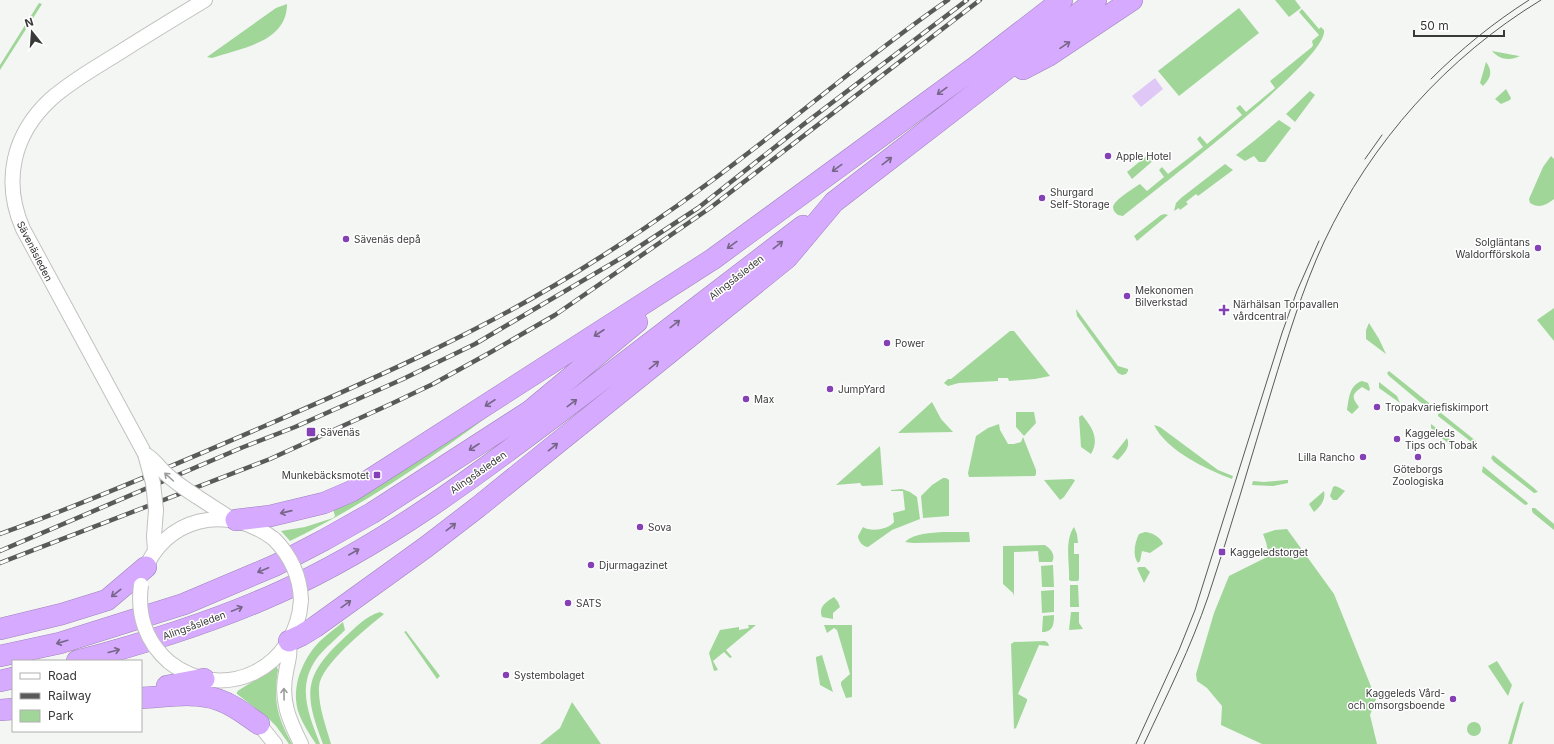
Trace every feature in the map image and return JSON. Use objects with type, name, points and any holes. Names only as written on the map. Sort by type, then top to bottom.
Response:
[{"type":"highway","points":[[974,68],[1052,0]]},
{"type":"highway","points":[[235,520],[270,516],[324,503],[352,491],[713,259],[974,68],[1062,0]]},
{"type":"highway","points":[[289,642],[302,635],[426,547],[787,258],[834,202],[1096,0]]},
{"type":"highway","points":[[996,78],[1022,69],[1048,56],[1132,0]]},
{"type":"highway","name":"Alingsåsleden","points":[[81,660],[137,645],[212,620],[280,592],[334,564],[388,533],[485,469],[834,202]]},
{"type":"highway","points":[[0,656],[60,643],[184,604],[276,565],[372,513],[530,411],[713,259]]},
{"type":"highway","points":[[0,629],[62,614],[107,600],[147,568]]},
{"type":"highway","points":[[0,681],[12,678]]},
{"type":"highway","points":[[142,689],[206,679]]},
{"type":"highway","points":[[142,698],[200,695],[211,697],[237,708],[259,724]]},
{"type":"highway","points":[[0,710],[12,709]]},
{"type":"street","name":"Sävenäsleden","points":[[147,568],[154,536],[156,510],[153,483],[145,454],[28,239],[19,219],[13,199],[11,181],[17,152],[23,136],[51,99],[119,53],[205,0]]},
{"type":"street","name":"Sävenäsleden","points":[[145,454],[154,459],[164,473],[175,482],[235,520]]},
{"type":"street","points":[[214,519],[235,520],[256,527],[274,539],[286,552],[294,567],[299,583],[301,600],[297,626],[289,642],[274,660],[254,673],[232,679],[206,679],[184,672],[169,662],[158,651],[146,631],[140,608],[147,568],[169,537],[186,526],[214,519]]},
{"type":"street","points":[[289,642],[291,653],[286,672],[284,699],[286,712],[301,744]]},
{"type":"street","points":[[206,679],[243,705],[275,744]]},
{"type":"green space","points":[[1275,0],[1295,0],[1301,8],[1289,17]]},
{"type":"green space","points":[[39,3],[42,4],[0,70],[0,65]]},
{"type":"green space","points":[[287,4],[285,17],[271,36],[248,47],[212,58],[207,57],[276,8]]},
{"type":"green space","points":[[1239,8],[1259,33],[1179,96],[1158,71]]},
{"type":"green space","points":[[1302,9],[1319,29],[1321,27],[1324,30],[1318,45],[1299,68],[1271,95],[1201,154],[1123,216],[1118,215],[1113,207],[1120,198],[1140,184],[1147,191],[1164,177],[1159,170],[1162,167],[1168,174],[1203,147],[1197,139],[1200,136],[1207,144],[1242,115],[1236,108],[1240,105],[1246,112],[1275,88],[1270,81],[1312,47],[1312,41],[1319,35],[1299,12]]},
{"type":"green space","points":[[1492,51],[1520,56],[1513,59],[1505,59]]},
{"type":"green space","points":[[1486,62],[1490,68],[1490,74],[1488,80],[1483,86],[1480,83]]},
{"type":"green space","points":[[1506,89],[1511,98],[1510,100],[1501,104],[1495,99]]},
{"type":"green space","points":[[1310,91],[1315,95],[1295,122],[1286,114]]},
{"type":"green space","points":[[1279,120],[1291,128],[1265,162],[1259,162],[1254,156],[1245,161],[1236,155],[1254,141]]},
{"type":"green space","points":[[1150,153],[1155,159],[1132,179],[1127,172]]},
{"type":"green space","points":[[1551,156],[1554,159],[1554,199],[1542,206],[1533,205],[1530,203],[1529,199],[1543,167]]},
{"type":"green space","points":[[1225,164],[1233,170],[1198,196],[1196,194],[1186,202],[1188,204],[1180,210],[1179,208],[1174,211],[1176,203],[1181,198]]},
{"type":"green space","points":[[1161,215],[1168,215],[1137,241],[1134,236]]},
{"type":"green space","points":[[1554,308],[1554,341],[1537,320]]},
{"type":"green space","points":[[1076,309],[1118,366],[1128,369],[1126,374],[1122,375],[1118,373],[1077,316]]},
{"type":"green space","points":[[1369,323],[1386,354],[1366,339],[1366,330]]},
{"type":"green space","points":[[1010,331],[1014,331],[1050,376],[1009,381],[1008,378],[998,378],[998,381],[959,383],[948,386],[944,383],[948,379],[951,379]]},
{"type":"green space","points":[[1389,371],[1429,403],[1429,405],[1426,407],[1389,376],[1387,373]]},
{"type":"green space","points":[[1362,381],[1368,383],[1370,389],[1369,391],[1362,387],[1356,392],[1354,398],[1359,407],[1352,414],[1347,410],[1350,393],[1354,386]]},
{"type":"green space","points":[[1379,382],[1397,396],[1400,403],[1379,388]]},
{"type":"green space","points":[[518,394],[436,454],[350,509],[290,541],[281,531],[305,527],[333,518],[335,516],[333,509]]},
{"type":"green space","points":[[932,402],[941,419],[953,432],[898,433]]},
{"type":"green space","points":[[1016,412],[1034,412],[1036,423],[1024,436],[1016,427]]},
{"type":"green space","points":[[1441,413],[1476,441],[1477,445],[1438,416],[1438,414]]},
{"type":"green space","points":[[1082,415],[1094,433],[1095,443],[1091,454],[1081,447],[1079,417]]},
{"type":"green space","points":[[999,424],[1000,430],[1008,444],[1021,442],[1023,437],[1036,470],[1035,476],[969,477],[968,473],[976,436],[988,428]]},
{"type":"green space","points":[[1431,424],[1459,446],[1459,449],[1456,449],[1439,436],[1431,428]]},
{"type":"green space","points":[[1154,425],[1160,427],[1218,470],[1233,476],[1232,479],[1188,458],[1168,443]]},
{"type":"green space","points":[[1127,438],[1128,444],[1125,452],[1118,460],[1112,457]]},
{"type":"green space","points":[[880,446],[883,485],[862,486],[860,483],[836,485]]},
{"type":"green space","points":[[1493,455],[1538,492],[1534,493],[1494,462],[1491,458]]},
{"type":"green space","points":[[1483,466],[1528,504],[1525,505],[1482,472]]},
{"type":"green space","points":[[943,478],[949,480],[949,516],[923,518],[921,496],[932,485]]},
{"type":"green space","points":[[1044,480],[1075,480],[1074,482],[1064,497],[1060,500]]},
{"type":"green space","points":[[1288,480],[1288,483],[1273,486],[1252,485],[1253,481],[1264,482]]},
{"type":"green space","points":[[1335,486],[1345,491],[1337,500],[1333,500],[1330,496],[1333,487]]},
{"type":"green space","points":[[902,489],[917,497],[920,519],[892,530],[866,547],[861,543],[858,536],[863,527],[874,530],[888,527],[894,522],[893,513],[905,510],[903,491],[891,491]]},
{"type":"green space","points":[[1324,491],[1323,500],[1314,512],[1309,504]]},
{"type":"green space","points":[[1532,508],[1535,508],[1554,524],[1554,530],[1533,513]]},
{"type":"green space","points":[[1074,527],[1077,534],[1078,543],[1074,543],[1074,554],[1079,554],[1078,581],[1069,580],[1068,546]]},
{"type":"green space","points":[[1287,529],[1334,594],[1376,699],[1370,715],[1377,744],[1262,744],[1221,725],[1222,706],[1207,688],[1197,681],[1196,674],[1214,613],[1229,576],[1269,556],[1263,534],[1275,530]]},
{"type":"green space","points":[[944,532],[969,532],[970,542],[905,542],[918,535]]},
{"type":"green space","points":[[1145,532],[1156,535],[1163,544],[1150,553],[1142,551],[1140,561],[1138,563],[1135,556],[1135,545],[1139,534]]},
{"type":"green space","points":[[1045,545],[1052,552],[1052,562],[1039,562],[1038,551],[1014,552],[1014,596],[1013,593],[1003,584],[1003,546]]},
{"type":"green space","points":[[1053,565],[1054,587],[1042,587],[1041,566]]},
{"type":"green space","points":[[1145,567],[1150,572],[1144,583],[1137,568]]},
{"type":"green space","points":[[1070,585],[1078,585],[1079,607],[1070,607]]},
{"type":"green space","points":[[1054,590],[1054,612],[1042,613],[1041,591]]},
{"type":"green space","points":[[834,597],[840,607],[833,613],[833,619],[822,617],[822,608]]},
{"type":"green space","points":[[380,612],[384,614],[336,658],[321,678],[319,687],[320,701],[331,744],[323,744],[312,711],[310,697],[311,685],[315,674],[321,662],[331,650],[366,619]]},
{"type":"green space","points":[[1071,612],[1079,612],[1079,623],[1083,629],[1069,630]]},
{"type":"green space","points":[[1054,615],[1054,622],[1051,629],[1046,632],[1042,632],[1043,616]]},
{"type":"green space","points":[[343,622],[345,630],[317,658],[307,680],[306,701],[320,744],[316,744],[299,714],[296,695],[299,675],[307,657],[313,649],[322,639]]},
{"type":"green space","points":[[748,625],[756,625],[726,650],[732,657],[730,658],[724,652],[713,661],[718,670],[714,671],[709,653],[720,630],[739,627],[739,630],[749,628]]},
{"type":"green space","points":[[824,625],[852,625],[852,697],[846,698],[841,685],[841,682],[850,674],[837,630],[834,628],[827,633]]},
{"type":"green space","points":[[406,631],[440,676],[437,679],[404,632]]},
{"type":"green space","points":[[1045,641],[1049,646],[1039,645],[1018,694],[1027,699],[1027,701],[1016,728],[1014,729],[1011,644],[1014,642]]},
{"type":"green space","points":[[822,655],[833,692],[820,685],[816,657]]},
{"type":"green space","points":[[1497,661],[1512,685],[1508,696],[1488,666]]},
{"type":"green space","points":[[276,667],[278,670],[276,700],[283,725],[292,744],[289,744],[276,726],[267,717],[237,694],[239,690]]},
{"type":"green space","points":[[1524,701],[1512,744],[1508,744],[1520,704]]},
{"type":"green space","points":[[572,702],[601,744],[540,744],[560,728]]},
{"type":"green space","points":[[1471,722],[1477,722],[1481,726],[1481,732],[1477,736],[1471,736],[1467,732],[1467,726]]},
{"type":"shaded area","points":[[1155,78],[1163,89],[1141,107],[1132,96]]},
{"type":"tram line","points":[[1431,79],[1478,37],[1529,0]]},
{"type":"tram line","points":[[1144,744],[1178,671],[1201,616],[1225,545],[1295,315],[1316,260],[1343,205],[1365,170],[1389,137],[1415,105],[1443,75],[1474,48],[1541,0]]},
{"type":"tram line","points":[[1365,159],[1382,135]]},
{"type":"tram line","points":[[1136,744],[1179,650],[1195,610],[1282,333],[1297,291],[1319,241]]},
{"type":"railway","points":[[0,534],[131,483],[303,409],[433,350],[517,307],[599,258],[679,205],[780,129],[899,35],[948,0]]},
{"type":"railway","points":[[0,551],[241,448],[295,427],[403,379],[475,344],[628,254],[698,208],[804,124],[967,0]]},
{"type":"railway","points":[[0,563],[270,459],[433,384],[491,352],[555,315],[710,208],[980,0]]},
{"type":"place","name":"Apple Hotel","points":[[1108,156]]},
{"type":"place","name":"Shurgard Self-Storage","points":[[1042,198]]},
{"type":"place","name":"Sävenäs depå","points":[[346,239]]},
{"type":"place","name":"Solgläntans Waldorfförskola","points":[[1538,248]]},
{"type":"place","name":"Mekonomen Bilverkstad","points":[[1127,296]]},
{"type":"place","name":"Närhälsan Torpavallen vårdcentral","points":[[1224,310]]},
{"type":"place","name":"Power","points":[[887,343]]},
{"type":"place","name":"JumpYard","points":[[830,389]]},
{"type":"place","name":"Max","points":[[746,399]]},
{"type":"place","name":"Tropakvariefiskimport","points":[[1377,407]]},
{"type":"place","name":"Sävenäs","points":[[311,432]]},
{"type":"place","name":"Kaggeleds Tips och Tobak","points":[[1397,439]]},
{"type":"place","name":"Lilla Rancho","points":[[1363,457]]},
{"type":"place","name":"Göteborgs Zoologiska","points":[[1418,457]]},
{"type":"place","name":"Munkebäcksmotet","points":[[377,475]]},
{"type":"place","name":"Sova","points":[[640,527]]},
{"type":"place","name":"Kaggeledstorget","points":[[1222,552]]},
{"type":"place","name":"Djurmagazinet","points":[[591,565]]},
{"type":"place","name":"SATS","points":[[568,603]]},
{"type":"place","name":"Systembolaget","points":[[506,675]]},
{"type":"place","name":"Kaggeleds Vård- och omsorgsboende","points":[[1453,699]]}]
